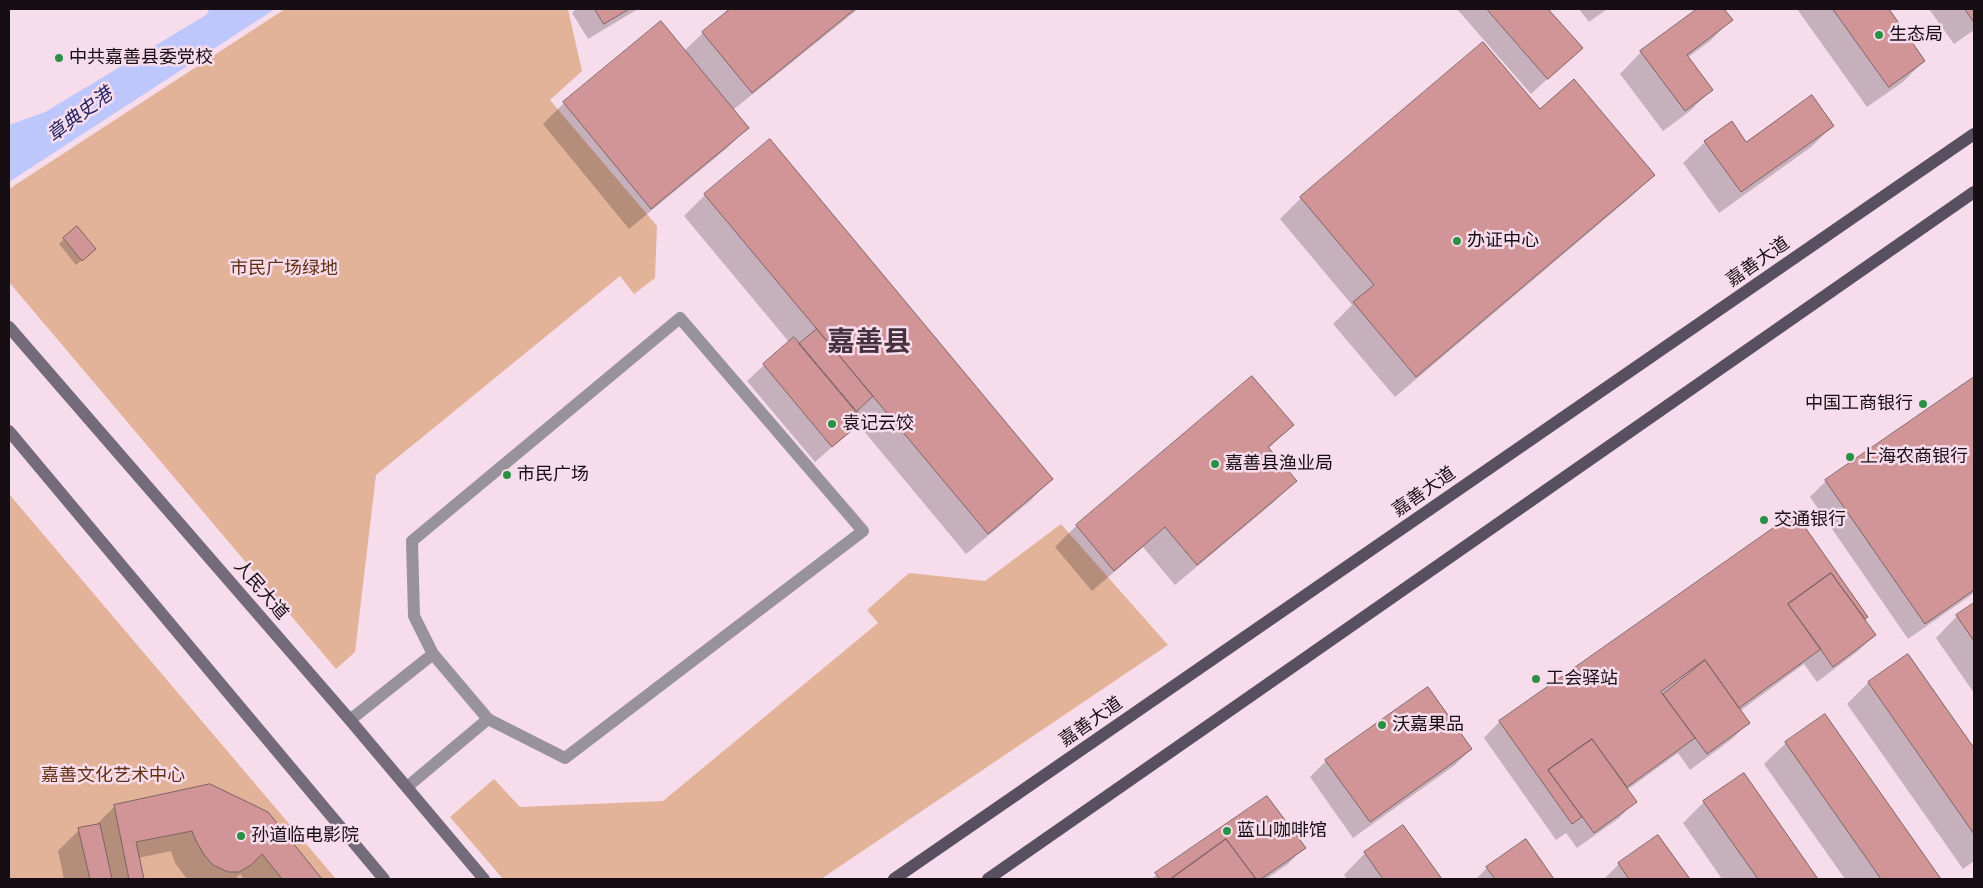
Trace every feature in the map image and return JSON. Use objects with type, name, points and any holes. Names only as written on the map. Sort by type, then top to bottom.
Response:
[{"type":"main road","name":"嘉善大道","points":[[894,879],[1974,134]]},
{"type":"main road","points":[[988,879],[1974,192]]},
{"type":"main road","name":"人民大道","points":[[9,327],[407,786],[484,879]]},
{"type":"main road","points":[[9,431],[384,879]]},
{"type":"lane","points":[[680,318],[863,531],[565,758],[488,719],[433,654],[414,616],[412,541],[680,318]]},
{"type":"lane","points":[[350,720],[433,654]]},
{"type":"lane","points":[[407,786],[488,719]]},
{"type":"green space","name":"市民广场绿地","points":[[285,9],[568,9],[582,71],[550,100],[657,226],[655,278],[634,294],[620,276],[376,475],[355,652],[336,669],[9,282],[9,189]]},
{"type":"green space","name":"嘉善文化艺术中心","points":[[9,494],[336,879],[9,879]]},
{"type":"green space","points":[[1061,524],[1168,645],[821,879],[503,879],[450,817],[494,779],[520,807],[663,801],[878,623],[867,610],[909,573],[985,581]]},
{"type":"water","name":"章典史港","points":[[210,9],[275,9],[9,182],[9,125],[45,112],[206,15]]},
{"type":"building","points":[[595,9],[629,9],[604,24]]},
{"type":"building","points":[[730,9],[855,9],[752,93],[702,32]]},
{"type":"building","points":[[1487,9],[1548,9],[1583,48],[1548,79]]},
{"type":"building","points":[[1697,9],[1724,9],[1733,20],[1687,55],[1713,90],[1685,111],[1640,51]]},
{"type":"building","name":"生态局","points":[[1833,9],[1889,9],[1925,61],[1889,87]]},
{"type":"building","points":[[1965,9],[1974,9],[1974,22]]},
{"type":"building","points":[[661,21],[749,128],[651,209],[563,102]]},
{"type":"building","name":"办证中心","points":[[1483,42],[1540,109],[1574,79],[1655,175],[1416,377],[1353,302],[1374,285],[1300,197]]},
{"type":"building","points":[[1812,95],[1834,126],[1741,192],[1704,141],[1732,121],[1746,142]]},
{"type":"building","points":[[770,139],[1053,479],[988,534],[704,194]]},
{"type":"building","points":[[77,226],[96,249],[82,261],[63,238]]},
{"type":"building","points":[[817,329],[873,396],[856,412],[799,344]]},
{"type":"building","points":[[794,337],[864,420],[832,447],[763,364]]},
{"type":"building","name":"嘉善县渔业局","points":[[1252,376],[1294,425],[1268,447],[1297,481],[1197,565],[1165,527],[1114,571],[1076,525]]},
{"type":"building","points":[[1974,377],[1974,590],[1925,624],[1825,480]]},
{"type":"building","points":[[1795,513],[1868,617],[1865,619],[1831,573],[1788,604],[1821,649],[1739,708],[1705,660],[1663,694],[1695,738],[1627,787],[1592,739],[1548,770],[1582,817],[1572,824],[1499,721]]},
{"type":"building","points":[[1831,573],[1876,635],[1833,667],[1788,604]]},
{"type":"building","points":[[1974,603],[1974,641],[1956,615]]},
{"type":"building","points":[[1908,654],[1974,748],[1974,834],[1868,682]]},
{"type":"building","points":[[1705,660],[1750,723],[1707,754],[1661,692]]},
{"type":"building","points":[[1428,687],[1472,749],[1370,822],[1325,760]]},
{"type":"building","points":[[1825,714],[1941,879],[1881,879],[1785,742]]},
{"type":"building","points":[[1592,739],[1637,802],[1594,833],[1548,770]]},
{"type":"building","points":[[1744,773],[1818,879],[1758,879],[1703,801]]},
{"type":"building","name":"孙道临电影院","points":[[210,784],[268,812],[322,879],[282,879],[262,854],[251,865],[239,872],[228,872],[213,865],[205,856],[192,831],[136,842],[144,879],[129,879],[114,805]]},
{"type":"building","points":[[1267,796],[1306,848],[1261,879],[1256,879],[1226,839],[1173,879],[1160,879],[1155,873]]},
{"type":"building","points":[[100,824],[112,879],[90,879],[78,828]]},
{"type":"building","points":[[1403,825],[1442,879],[1383,879],[1364,852]]},
{"type":"building","points":[[1658,835],[1690,879],[1629,879],[1618,863]]},
{"type":"building","points":[[1226,839],[1256,879],[1172,878]]},
{"type":"building","points":[[1526,839],[1554,879],[1495,879],[1486,867]]},
{"type":"place","name":"生态局","points":[[1879,35]]},
{"type":"place","name":"中共嘉善县委党校","points":[[59,58]]},
{"type":"place","name":"办证中心","points":[[1457,241]]},
{"type":"place","name":"中国工商银行","points":[[1923,404]]},
{"type":"place","name":"袁记云饺","points":[[832,424]]},
{"type":"place","name":"上海农商银行","points":[[1850,457]]},
{"type":"place","name":"嘉善县渔业局","points":[[1215,464]]},
{"type":"place","name":"市民广场","points":[[507,475]]},
{"type":"place","name":"交通银行","points":[[1764,520]]},
{"type":"place","name":"工会驿站","points":[[1536,679]]},
{"type":"place","name":"沃嘉果品","points":[[1382,725]]},
{"type":"place","name":"蓝山咖啡馆","points":[[1227,831]]},
{"type":"place","name":"孙道临电影院","points":[[241,836]]},
{"type":"district","name":"嘉善县","points":[[869,343]]}]
